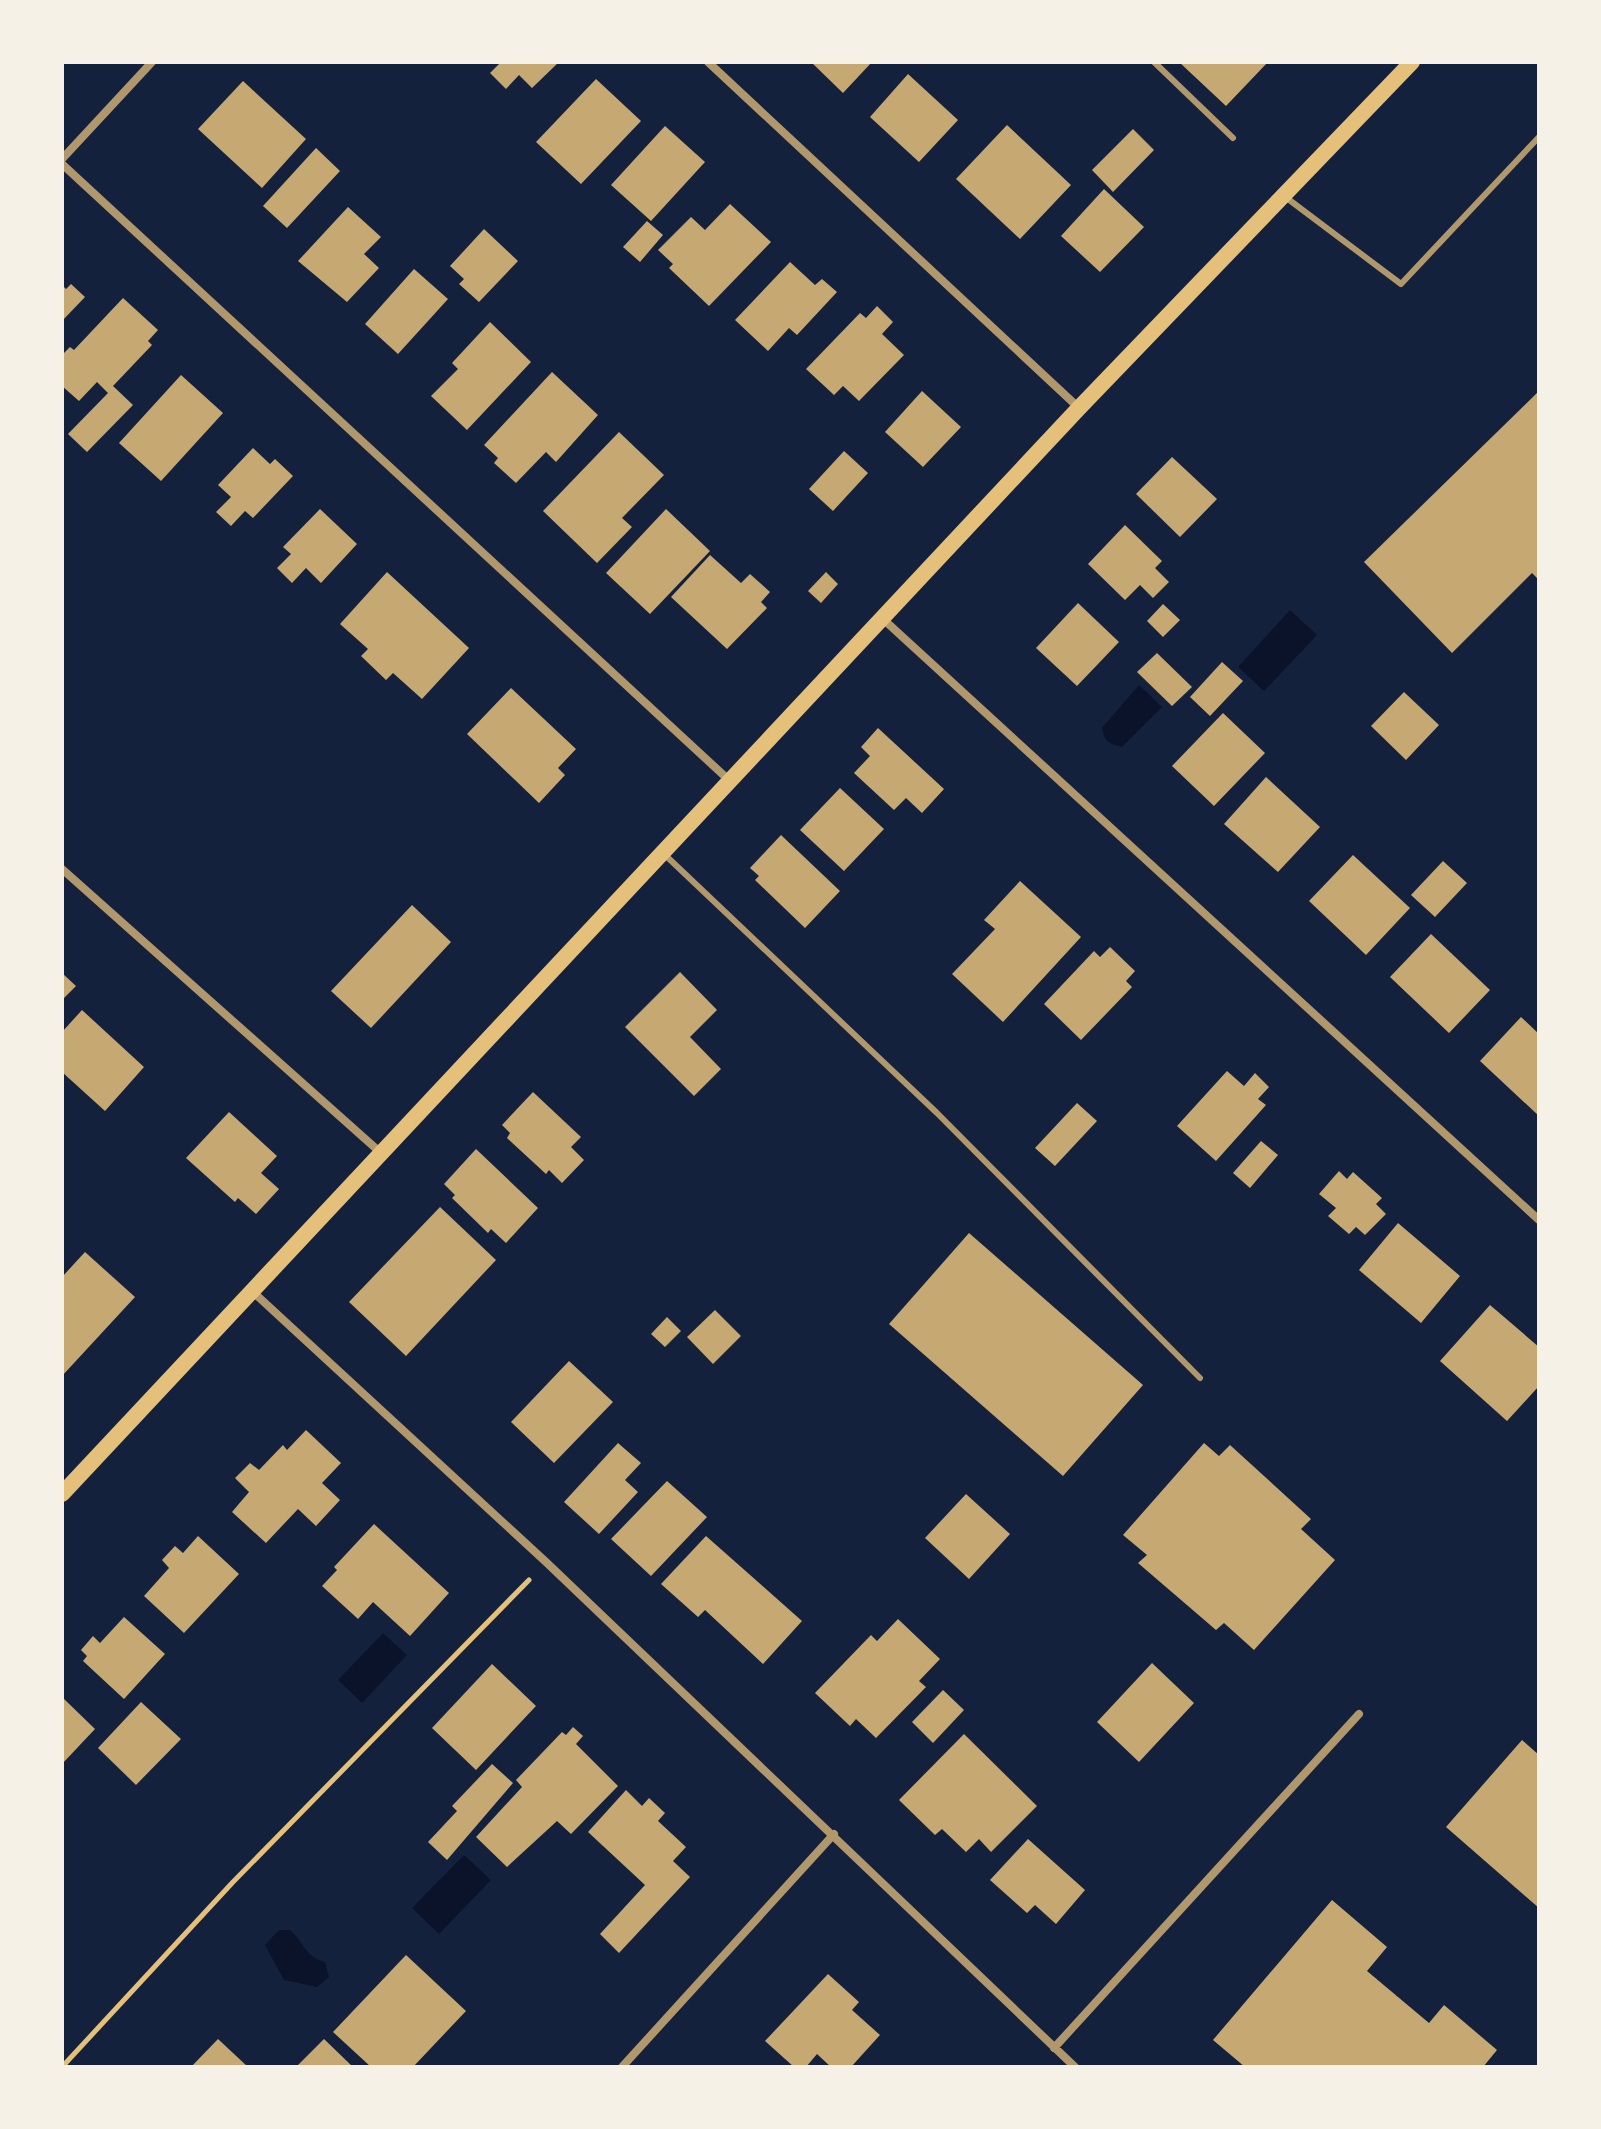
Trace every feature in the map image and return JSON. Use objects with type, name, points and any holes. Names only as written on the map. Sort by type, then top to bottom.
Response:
[{"type":"main road","points":[[62,1494],[1079,408],[1412,62]]},
{"type":"street","points":[[152,62],[62,161],[731,782]]},
{"type":"street","points":[[708,62],[1079,408]]},
{"type":"street","points":[[883,619],[1539,1220]]},
{"type":"street","points":[[62,869],[382,1154]]},
{"type":"street","points":[[253,1292],[546,1562],[1075,2067]]},
{"type":"street","points":[[1054,2048],[1359,1714]]},
{"type":"street","points":[[622,2067],[834,1834]]},
{"type":"lane","points":[[1154,62],[1233,138]]},
{"type":"lane","points":[[1282,194],[1401,284],[1539,137]]},
{"type":"lane","points":[[664,854],[937,1113],[1200,1378]]},
{"type":"path","points":[[62,2067],[233,1882],[546,1562]]},
{"type":"water","points":[[1290,610],[1317,635],[1264,691],[1238,667]]},
{"type":"water","points":[[1139,685],[1162,707],[1122,747],[1114,745],[1106,739],[1102,728]]},
{"type":"water","points":[[383,1633],[407,1655],[362,1703],[338,1680]]},
{"type":"water","points":[[464,1855],[491,1880],[439,1934],[412,1908]]},
{"type":"water","points":[[279,1930],[290,1930],[308,1952],[325,1962],[329,1977],[317,1987],[284,1980],[265,1945]]},
{"type":"building","points":[[501,62],[559,62],[532,88],[519,75],[506,89],[490,73]]},
{"type":"building","points":[[811,62],[872,62],[843,93]]},
{"type":"building","points":[[1179,62],[1268,62],[1226,106]]},
{"type":"building","points":[[908,74],[958,120],[919,162],[870,117]]},
{"type":"building","points":[[596,79],[641,121],[581,184],[536,142]]},
{"type":"building","points":[[243,81],[306,139],[262,188],[198,129]]},
{"type":"building","points":[[1007,125],[1071,185],[1020,239],[956,179]]},
{"type":"building","points":[[665,126],[705,162],[651,221],[611,185]]},
{"type":"building","points":[[1133,129],[1154,150],[1113,192],[1092,170]]},
{"type":"building","points":[[316,148],[340,171],[287,228],[263,206]]},
{"type":"building","points":[[1104,189],[1144,227],[1100,272],[1061,236]]},
{"type":"building","points":[[730,204],[771,242],[709,306],[669,268],[673,264],[658,250],[691,217],[705,230]]},
{"type":"building","points":[[348,207],[381,237],[364,254],[379,268],[347,302],[298,261]]},
{"type":"building","points":[[647,221],[663,235],[640,262],[623,247]]},
{"type":"building","points":[[484,229],[518,261],[479,302],[459,284],[464,279],[450,266]]},
{"type":"building","points":[[790,262],[815,285],[822,279],[837,292],[797,335],[789,328],[768,351],[735,320]]},
{"type":"building","points":[[414,269],[448,299],[398,354],[365,324]]},
{"type":"building","points":[[71,284],[85,297],[62,321],[62,285],[66,289]]},
{"type":"building","points":[[123,298],[158,330],[148,341],[152,345],[113,386],[133,405],[87,452],[68,434],[108,393],[97,382],[79,401],[62,386],[62,355],[70,347],[74,350]]},
{"type":"building","points":[[877,306],[893,322],[882,334],[904,355],[859,401],[843,386],[834,395],[806,369],[860,313],[866,318]]},
{"type":"building","points":[[490,322],[531,362],[467,430],[431,396],[458,369],[452,363]]},
{"type":"building","points":[[552,372],[598,415],[556,462],[546,452],[516,483],[494,463],[498,458],[484,445]]},
{"type":"building","points":[[181,375],[223,413],[161,481],[119,443]]},
{"type":"building","points":[[922,391],[961,427],[923,467],[885,432]]},
{"type":"building","points":[[1539,391],[1539,580],[1532,573],[1452,653],[1364,562]]},
{"type":"building","points":[[619,432],[664,475],[622,518],[632,527],[597,563],[543,511]]},
{"type":"building","points":[[253,448],[270,464],[275,459],[293,476],[253,518],[245,511],[231,526],[216,512],[231,497],[218,485]]},
{"type":"building","points":[[844,451],[868,473],[833,511],[809,489]]},
{"type":"building","points":[[1172,457],[1217,499],[1180,537],[1136,494]]},
{"type":"building","points":[[320,509],[357,544],[321,583],[306,568],[292,583],[277,568],[291,554],[283,547]]},
{"type":"building","points":[[666,509],[710,551],[650,614],[606,573]]},
{"type":"building","points":[[1125,525],[1162,561],[1155,568],[1169,582],[1153,598],[1140,585],[1125,600],[1088,564]]},
{"type":"building","points":[[710,555],[741,583],[750,574],[770,592],[761,602],[767,608],[727,649],[671,597]]},
{"type":"building","points":[[387,572],[469,648],[422,699],[393,673],[386,680],[361,656],[368,649],[340,624]]},
{"type":"building","points":[[826,572],[838,584],[821,603],[808,591]]},
{"type":"building","points":[[1078,603],[1119,642],[1077,686],[1036,648]]},
{"type":"building","points":[[1163,604],[1180,620],[1163,637],[1147,621]]},
{"type":"building","points":[[1157,653],[1192,687],[1172,706],[1137,672]]},
{"type":"building","points":[[1222,662],[1243,681],[1210,716],[1190,697]]},
{"type":"building","points":[[511,688],[576,749],[558,768],[565,775],[539,803],[467,734]]},
{"type":"building","points":[[1404,692],[1439,725],[1406,760],[1371,726]]},
{"type":"building","points":[[1223,713],[1265,753],[1214,806],[1172,766]]},
{"type":"building","points":[[878,728],[944,789],[922,813],[906,798],[894,810],[854,773],[870,756],[861,747]]},
{"type":"building","points":[[1266,777],[1320,827],[1278,872],[1224,824]]},
{"type":"building","points":[[840,788],[884,829],[844,871],[800,830]]},
{"type":"building","points":[[781,835],[840,891],[805,928],[755,880],[759,876],[750,868]]},
{"type":"building","points":[[1353,855],[1410,908],[1366,955],[1309,901]]},
{"type":"building","points":[[1443,861],[1467,883],[1435,917],[1411,895]]},
{"type":"building","points":[[1020,881],[1081,937],[1003,1022],[952,974],[995,929],[984,920]]},
{"type":"building","points":[[412,905],[451,942],[371,1028],[331,991]]},
{"type":"building","points":[[1431,934],[1490,990],[1449,1033],[1390,977]]},
{"type":"building","points":[[1110,947],[1135,971],[1126,981],[1132,987],[1081,1040],[1044,1004],[1094,951],[1100,957]]},
{"type":"building","points":[[680,972],[717,1010],[690,1037],[721,1069],[694,1096],[625,1027]]},
{"type":"building","points":[[62,973],[76,986],[62,1000]]},
{"type":"building","points":[[82,1010],[144,1067],[105,1111],[62,1072],[62,1032]]},
{"type":"building","points":[[1521,1017],[1539,1034],[1539,1116],[1480,1061]]},
{"type":"building","points":[[1227,1071],[1244,1086],[1255,1073],[1269,1087],[1258,1099],[1266,1105],[1216,1161],[1177,1126]]},
{"type":"building","points":[[533,1092],[581,1137],[571,1147],[584,1160],[562,1183],[549,1170],[546,1174],[507,1138],[510,1133],[502,1125]]},
{"type":"building","points":[[1077,1103],[1097,1121],[1055,1166],[1035,1148]]},
{"type":"building","points":[[229,1112],[277,1156],[261,1173],[279,1189],[256,1214],[238,1198],[235,1202],[186,1158]]},
{"type":"building","points":[[1261,1141],[1278,1155],[1250,1188],[1233,1173]]},
{"type":"building","points":[[476,1149],[538,1208],[506,1243],[491,1229],[488,1233],[452,1198],[455,1195],[444,1184]]},
{"type":"building","points":[[1339,1171],[1347,1179],[1353,1172],[1382,1198],[1376,1204],[1386,1214],[1365,1235],[1356,1227],[1349,1234],[1328,1216],[1336,1208],[1319,1194]]},
{"type":"building","points":[[440,1207],[496,1260],[406,1356],[349,1302]]},
{"type":"building","points":[[1398,1223],[1460,1276],[1421,1323],[1359,1270]]},
{"type":"building","points":[[969,1233],[1143,1385],[1063,1476],[889,1324]]},
{"type":"building","points":[[85,1252],[135,1297],[62,1376],[62,1277]]},
{"type":"building","points":[[1490,1305],[1539,1347],[1539,1386],[1507,1421],[1440,1361]]},
{"type":"building","points":[[715,1310],[741,1336],[713,1364],[687,1337]]},
{"type":"building","points":[[667,1317],[681,1331],[665,1347],[651,1334]]},
{"type":"building","points":[[569,1361],[613,1402],[554,1463],[511,1422]]},
{"type":"building","points":[[306,1430],[341,1463],[322,1483],[340,1500],[316,1526],[298,1509],[266,1543],[232,1512],[249,1492],[235,1478],[250,1463],[259,1470],[283,1445],[287,1450]]},
{"type":"building","points":[[618,1443],[641,1463],[625,1480],[638,1492],[599,1534],[564,1502]]},
{"type":"building","points":[[1204,1443],[1219,1456],[1230,1445],[1311,1519],[1301,1529],[1335,1560],[1254,1650],[1224,1623],[1216,1630],[1138,1563],[1147,1555],[1123,1535]]},
{"type":"building","points":[[667,1481],[707,1517],[651,1576],[611,1539]]},
{"type":"building","points":[[966,1494],[1010,1534],[969,1579],[925,1538]]},
{"type":"building","points":[[374,1524],[449,1593],[410,1636],[373,1602],[358,1619],[322,1586],[337,1570],[334,1567]]},
{"type":"building","points":[[198,1536],[239,1574],[184,1633],[144,1596],[169,1568],[162,1560],[175,1546],[183,1553]]},
{"type":"building","points":[[706,1536],[802,1621],[763,1664],[705,1610],[698,1617],[661,1584]]},
{"type":"building","points":[[124,1617],[165,1654],[124,1699],[83,1661],[87,1656],[81,1650],[93,1636],[100,1643]]},
{"type":"building","points":[[898,1619],[940,1659],[919,1681],[926,1687],[876,1738],[856,1719],[850,1726],[815,1693],[871,1635],[877,1641]]},
{"type":"building","points":[[1152,1663],[1194,1703],[1139,1762],[1097,1722]]},
{"type":"building","points":[[492,1664],[536,1706],[476,1770],[432,1728]]},
{"type":"building","points":[[943,1690],[964,1710],[933,1743],[912,1722]]},
{"type":"building","points":[[62,1697],[95,1729],[62,1764]]},
{"type":"building","points":[[141,1702],[181,1739],[136,1785],[98,1748]]},
{"type":"building","points":[[573,1727],[583,1736],[576,1744],[618,1786],[571,1834],[557,1821],[507,1867],[476,1837],[522,1787],[516,1780],[562,1732],[566,1735]]},
{"type":"building","points":[[964,1734],[1037,1806],[991,1852],[979,1839],[966,1852],[942,1829],[935,1835],[899,1800]]},
{"type":"building","points":[[1522,1740],[1539,1755],[1539,1908],[1446,1827]]},
{"type":"building","points":[[492,1764],[513,1783],[447,1860],[428,1842],[457,1811],[452,1806]]},
{"type":"building","points":[[626,1790],[642,1806],[649,1798],[665,1813],[658,1821],[686,1847],[673,1861],[690,1877],[619,1953],[600,1934],[645,1885],[588,1832]]},
{"type":"building","points":[[1028,1839],[1085,1890],[1056,1924],[1035,1905],[1027,1913],[990,1880]]},
{"type":"building","points":[[1332,1900],[1387,1947],[1367,1971],[1429,2023],[1444,2005],[1497,2050],[1483,2067],[1245,2067],[1213,2040]]},
{"type":"building","points":[[406,1955],[466,2011],[413,2067],[371,2067],[333,2032]]},
{"type":"building","points":[[828,1974],[859,2002],[852,2010],[880,2035],[851,2067],[831,2067],[817,2054],[806,2067],[794,2067],[765,2041]]},
{"type":"building","points":[[218,2039],[248,2067],[191,2067]]},
{"type":"building","points":[[324,2039],[353,2067],[296,2067]]}]
